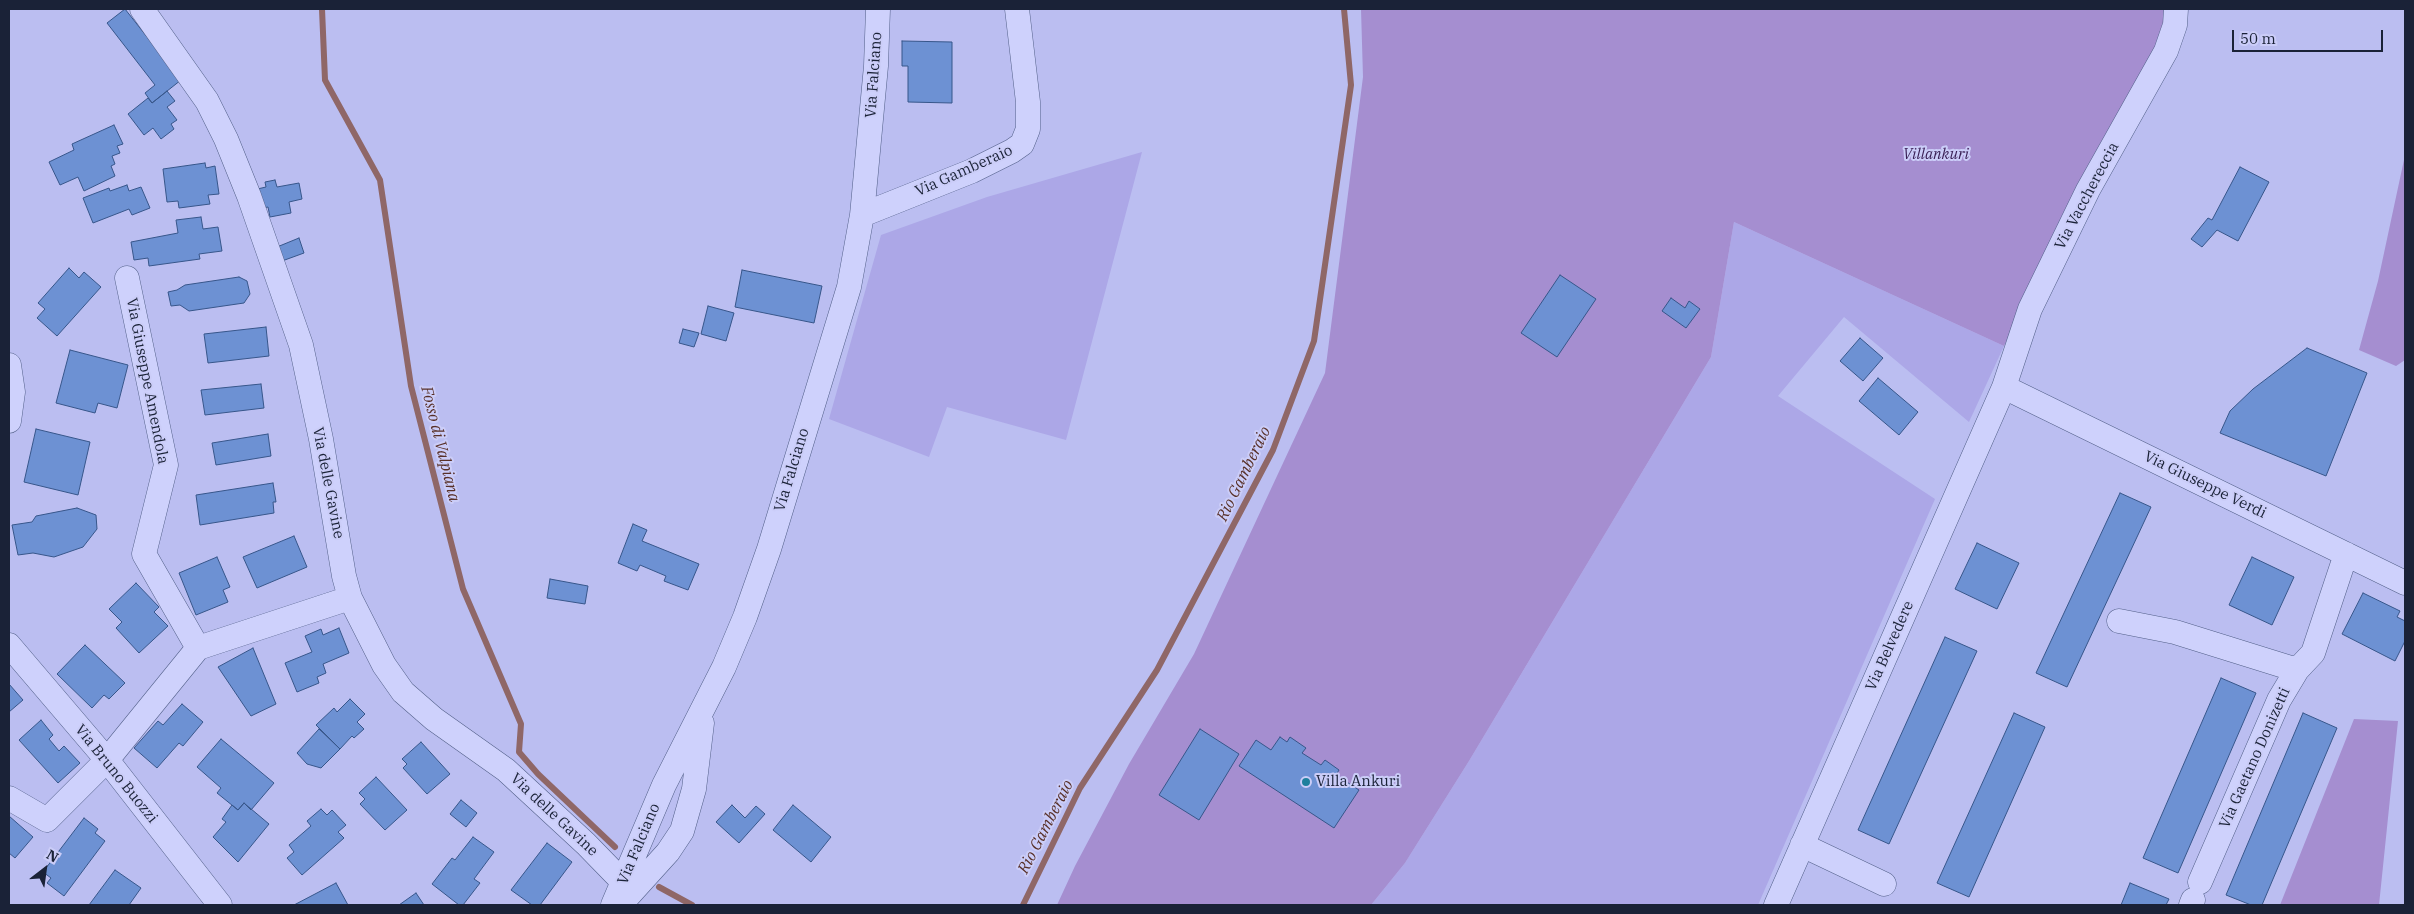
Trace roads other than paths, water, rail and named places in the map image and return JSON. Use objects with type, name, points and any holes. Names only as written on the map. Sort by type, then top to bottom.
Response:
[{"type":"street","name":"Via delle Gavine","points":[[142,9],[186,68],[211,108],[238,169],[285,296],[301,345],[308,378],[344,576],[350,598],[384,665],[403,692],[434,719],[506,770],[586,844],[622,881]]},
{"type":"street","name":"Via Falciano","points":[[613,905],[664,785],[703,709],[745,617],[769,549],[849,287],[862,215],[876,66],[878,9]]},
{"type":"street","name":"Via Gamberaio","points":[[862,215],[972,170],[1012,151],[1022,144],[1028,128],[1028,102],[1017,9]]},
{"type":"street","name":"Via Vacchereccia","points":[[2004,387],[2030,309],[2088,190],[2166,51],[2175,24],[2176,9]]},
{"type":"street","name":"Via Giuseppe Amendola","points":[[127,278],[166,465],[144,554],[198,648]]},
{"type":"street","points":[[9,365],[13,392],[9,421]]},
{"type":"street","name":"Via Giuseppe Verdi","points":[[2004,387],[2405,583]]},
{"type":"street","name":"Via Belvedere","points":[[1776,905],[2004,387]]},
{"type":"street","name":"Via Gaetano Donizetti","points":[[2195,896],[2279,700],[2297,670],[2313,653],[2346,554]]},
{"type":"street","points":[[9,798],[47,820],[106,760],[198,648],[350,598]]},
{"type":"street","points":[[2119,621],[2175,632],[2297,670]]},
{"type":"street","name":"Via Bruno Buozzi","points":[[9,645],[106,760],[220,905]]},
{"type":"street","points":[[620,905],[668,852],[682,831],[694,789],[703,709]]},
{"type":"street","points":[[1802,845],[1884,884]]},
{"type":"waterway","name":"Fosso di Valpiana","points":[[322,9],[325,80],[380,180],[411,386],[463,589],[521,724],[519,752],[538,774],[615,847]]},
{"type":"waterway","name":"Rio Gamberaio","points":[[1023,905],[1080,788],[1157,670],[1273,450],[1314,341],[1351,85],[1344,9]]},
{"type":"waterway","points":[[659,887],[692,905]]},
{"type":"place","name":"Villa Ankuri","points":[[1306,782]]},
{"type":"park label","name":"Villankuri","points":[[1936,155]]}]
